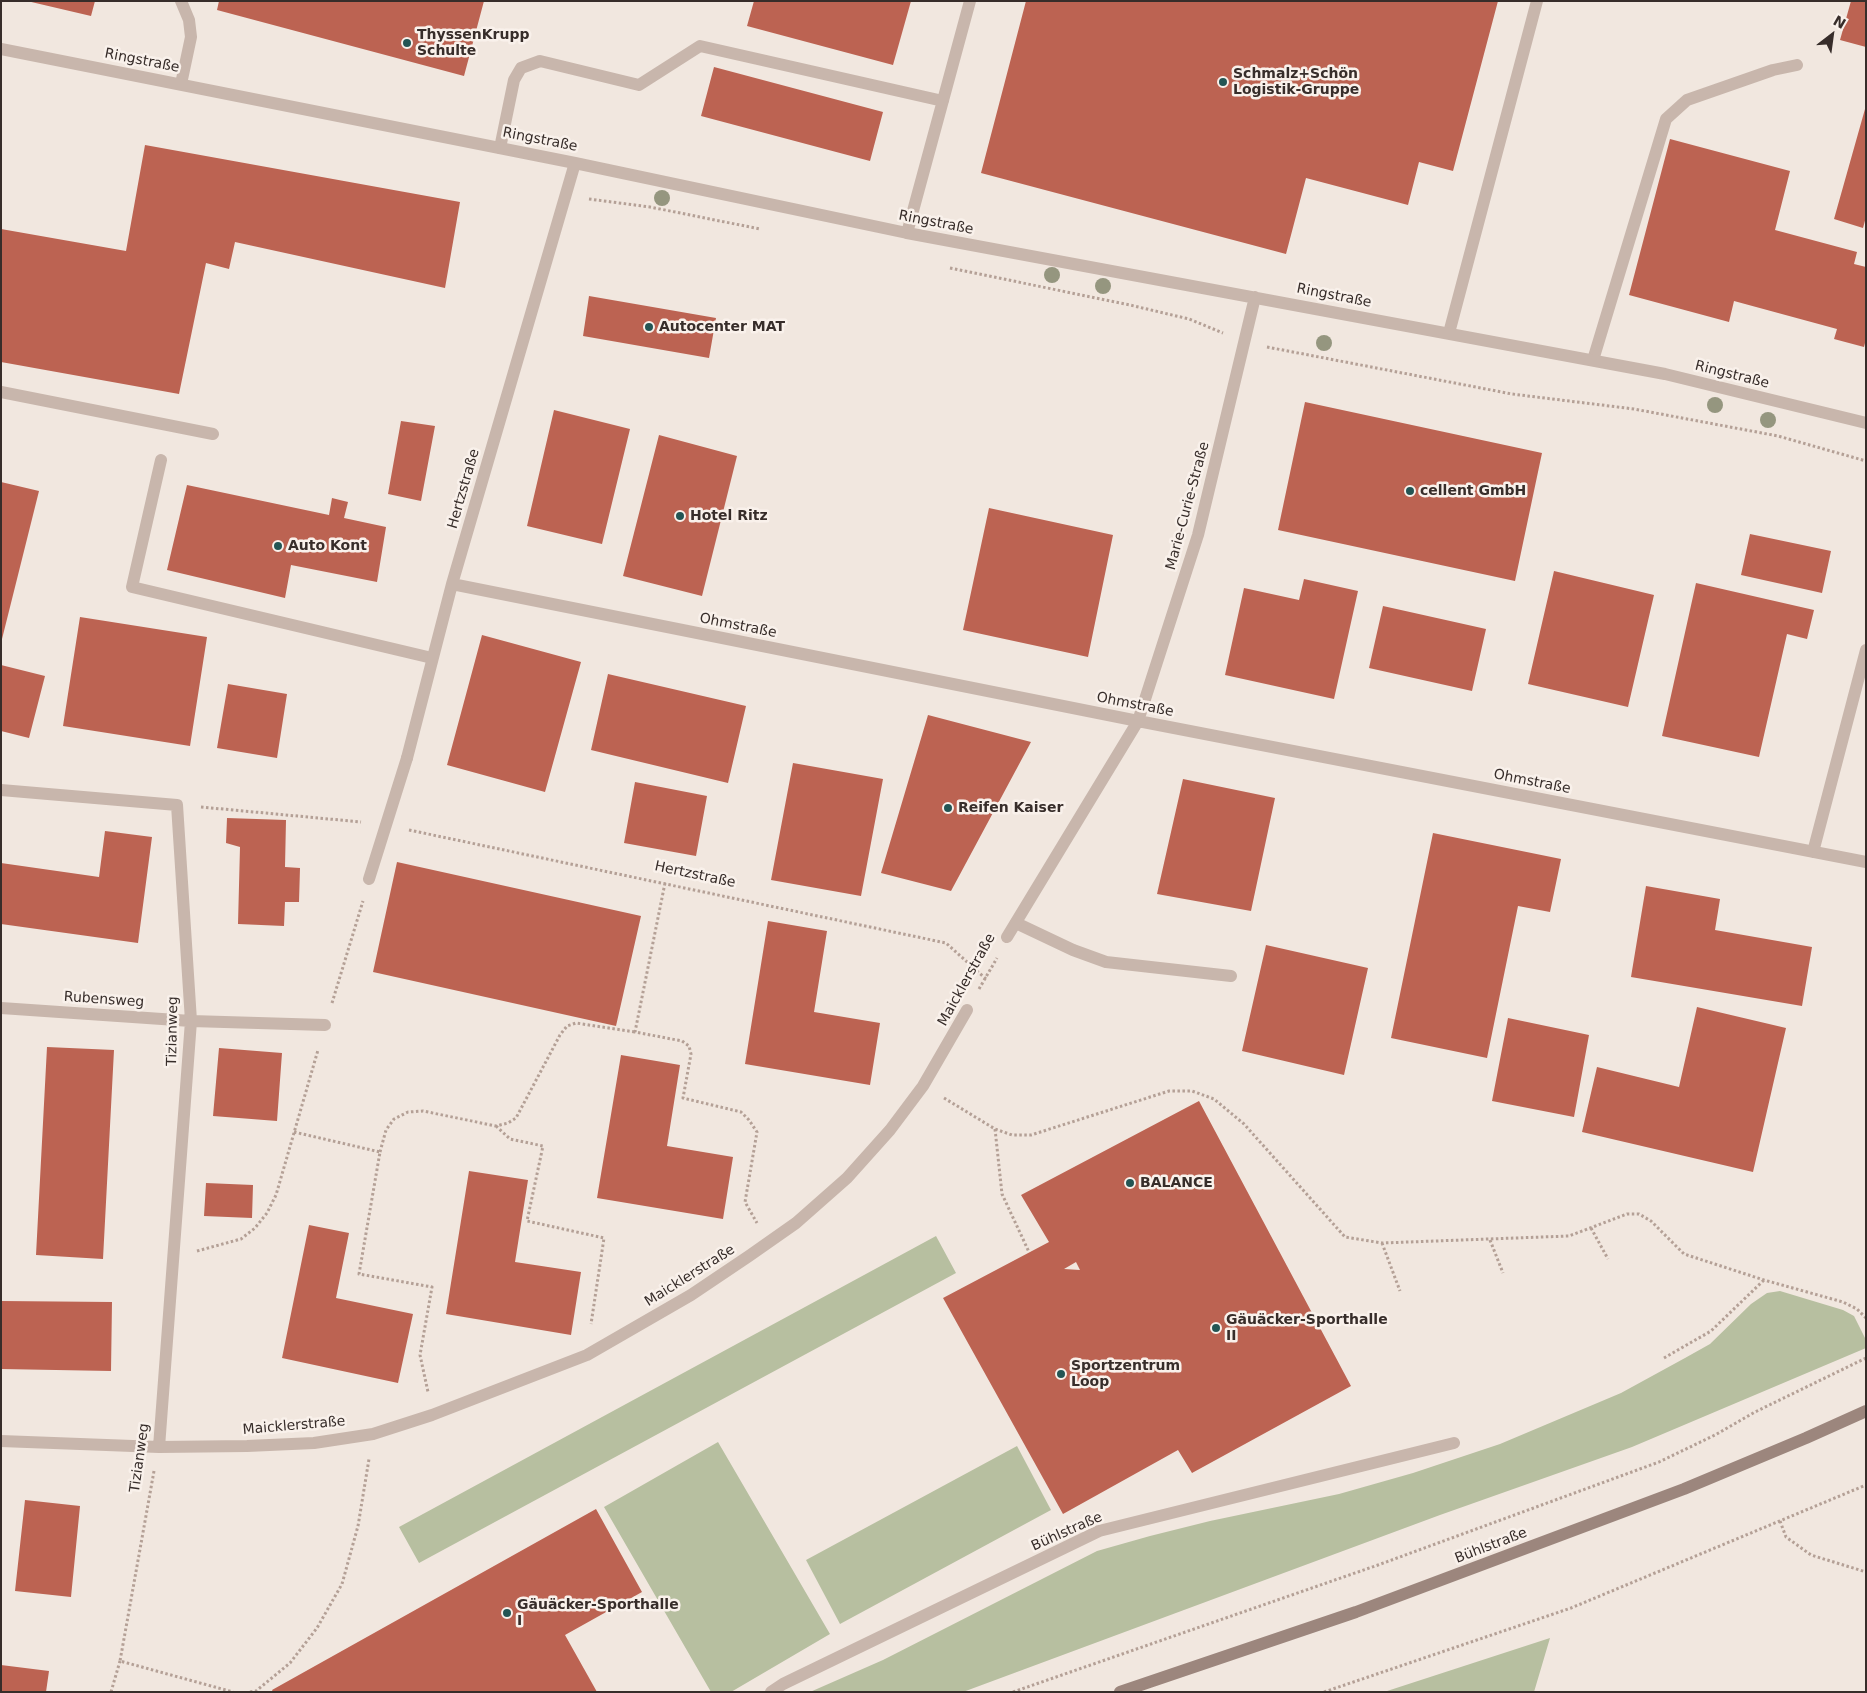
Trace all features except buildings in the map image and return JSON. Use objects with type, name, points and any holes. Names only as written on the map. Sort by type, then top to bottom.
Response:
[{"type":"main road","name":"Bühlstraße","points":[[1120,1692],[1356,1612],[1666,1496],[1866,1411]]},
{"type":"street","points":[[180,1],[189,20],[191,37],[181,84]]},
{"type":"street","points":[[907,233],[970,1]]},
{"type":"street","points":[[1449,333],[1537,1]]},
{"type":"street","points":[[500,148],[514,80],[521,68],[540,61],[639,84],[700,46],[943,101]]},
{"type":"street","name":"Ringstraße","points":[[1,49],[575,163],[907,233],[1665,374],[1866,423]]},
{"type":"street","points":[[1593,360],[1616,289],[1666,118],[1687,100],[1772,70],[1797,65]]},
{"type":"street","name":"Hertzstraße","points":[[369,879],[407,758],[452,584],[575,163]]},
{"type":"street","name":"Marie-Curie-Straße","points":[[1138,721],[1198,535],[1255,297]]},
{"type":"street","points":[[1,392],[213,434]]},
{"type":"street","points":[[161,460],[132,587],[432,658]]},
{"type":"street","name":"Ohmstraße","points":[[452,584],[1138,721],[1866,862]]},
{"type":"street","points":[[1813,852],[1866,650]]},
{"type":"street","name":"Maicklerstraße","points":[[1008,937],[1138,721]]},
{"type":"street","points":[[1,790],[177,805]]},
{"type":"street","name":"Tizianweg","points":[[159,1447],[191,1020],[177,805]]},
{"type":"street","points":[[1016,924],[1073,950],[1106,962],[1231,976]]},
{"type":"street","name":"Rubensweg","points":[[1,1008],[191,1020],[325,1025]]},
{"type":"street","name":"Maicklerstraße","points":[[1,1441],[159,1447],[314,1443],[373,1434],[432,1415],[587,1355],[692,1295],[796,1223],[847,1178],[890,1130],[923,1086],[967,1010]]},
{"type":"street","name":"Bühlstraße","points":[[771,1692],[1099,1531],[1454,1443]]},
{"type":"path","points":[[566,197],[650,207],[767,231]]},
{"type":"path","points":[[944,267],[1190,319],[1244,342],[1375,369],[1512,394],[1634,410],[1778,436],[1866,461]]},
{"type":"path","points":[[177,805],[386,824]]},
{"type":"path","name":"Hertzstraße","points":[[386,824],[946,943],[986,979]]},
{"type":"path","points":[[174,1258],[241,1239],[256,1228],[268,1213],[276,1195],[369,879]]},
{"type":"path","points":[[635,1032],[665,884]]},
{"type":"path","name":"Maicklerstraße","points":[[967,1010],[1008,937]]},
{"type":"path","points":[[432,1415],[420,1355],[432,1287],[359,1274],[380,1152],[386,1130],[394,1119],[408,1112],[423,1111],[496,1126],[508,1123],[516,1118],[560,1035],[567,1026],[576,1023],[635,1032],[682,1041],[688,1046],[691,1054],[683,1098],[741,1112],[749,1120],[756,1132],[745,1202],[769,1242]]},
{"type":"path","points":[[923,1086],[995,1129],[1012,1135],[1031,1134],[1169,1091],[1192,1091],[1214,1099],[1244,1124],[1345,1237],[1382,1243],[1569,1236],[1627,1214],[1639,1214],[1651,1221],[1684,1254],[1764,1280],[1844,1302],[1857,1309],[1866,1318]]},
{"type":"path","points":[[496,1126],[510,1139],[543,1146],[527,1221],[604,1238],[587,1355]]},
{"type":"path","points":[[995,1129],[1002,1194],[1029,1252]]},
{"type":"path","points":[[294,1132],[380,1152]]},
{"type":"path","points":[[1591,1228],[1608,1259]]},
{"type":"path","points":[[1490,1240],[1503,1273]]},
{"type":"path","points":[[1382,1243],[1400,1291]]},
{"type":"path","points":[[1664,1358],[1711,1331],[1764,1280]]},
{"type":"path","points":[[1013,1692],[1378,1565],[1660,1462],[1715,1436],[1755,1412],[1866,1358]]},
{"type":"path","points":[[250,1692],[256,1691],[290,1663],[317,1628],[342,1584],[358,1526],[373,1434]]},
{"type":"path","name":"Tizianweg","points":[[111,1692],[120,1661],[159,1447]]},
{"type":"path","points":[[1324,1692],[1571,1608],[1866,1485]]},
{"type":"path","points":[[1780,1521],[1786,1537],[1811,1555],[1866,1572]]},
{"type":"path","points":[[120,1661],[233,1692]]},
{"type":"green space","points":[[936,1236],[956,1273],[419,1563],[399,1527]]},
{"type":"green space","points":[[1780,1291],[1843,1310],[1854,1316],[1866,1340],[1866,1348],[1632,1447],[1440,1515],[963,1692],[810,1692],[883,1660],[1097,1551],[1210,1521],[1339,1494],[1413,1473],[1500,1444],[1621,1393],[1710,1344],[1751,1304],[1767,1293]]},
{"type":"green space","points":[[718,1442],[830,1634],[731,1692],[711,1692],[604,1507]]},
{"type":"green space","points":[[1017,1446],[1051,1510],[840,1624],[806,1560]]},
{"type":"green space","points":[[1550,1638],[1534,1692],[1384,1692]]},
{"type":"place","name":"ThyssenKrupp Schulte","points":[[407,43]]},
{"type":"place","name":"Schmalz+Schön Logistik-Gruppe","points":[[1223,82]]},
{"type":"place","name":"Autocenter MAT","points":[[649,327]]},
{"type":"place","name":"cellent GmbH","points":[[1410,491]]},
{"type":"place","name":"Hotel Ritz","points":[[680,516]]},
{"type":"place","name":"Auto Kont","points":[[278,546]]},
{"type":"place","name":"Reifen Kaiser","points":[[948,808]]},
{"type":"place","name":"BALANCE","points":[[1130,1183]]},
{"type":"place","name":"Gäuäcker-Sporthalle II","points":[[1216,1328]]},
{"type":"place","name":"Sportzentrum Loop","points":[[1061,1374]]},
{"type":"place","name":"Gäuäcker-Sporthalle I","points":[[507,1613]]}]
